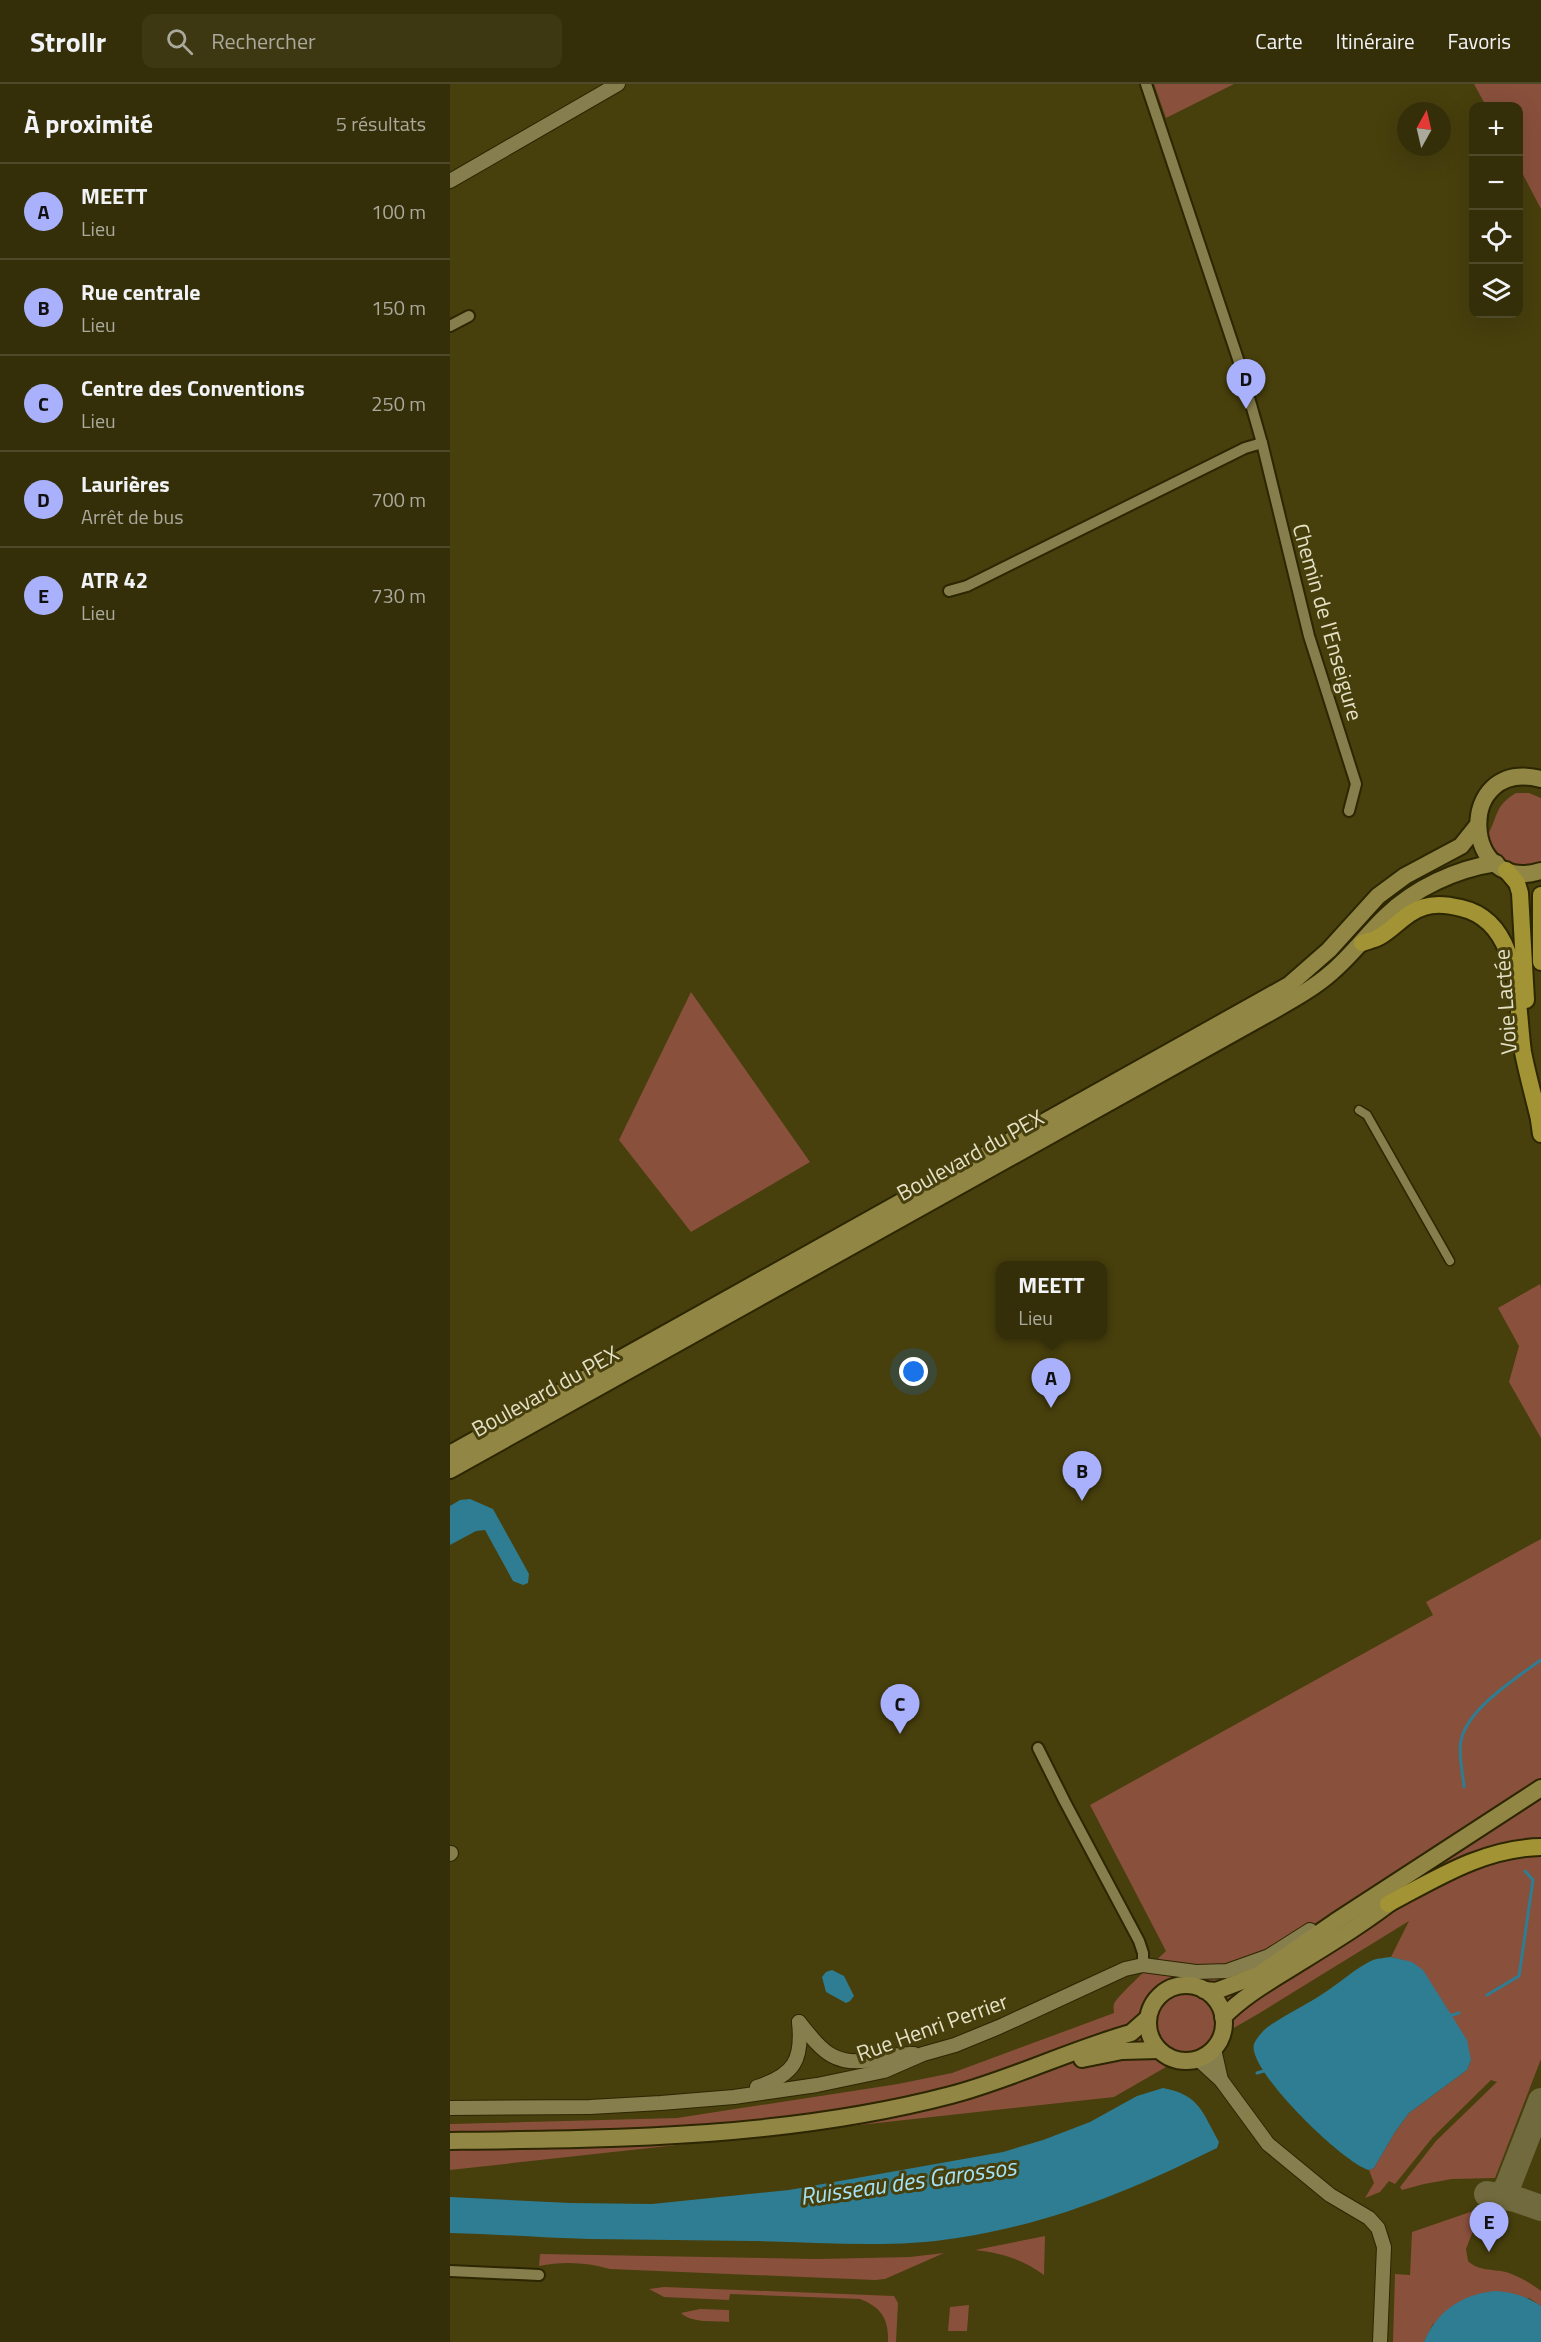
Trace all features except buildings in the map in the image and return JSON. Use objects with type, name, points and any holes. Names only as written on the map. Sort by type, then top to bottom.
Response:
[{"type":"highway","name":"Voie Lactée","points":[[1501,867],[1517,883],[1520,894],[1529,1043],[1541,1134]]},
{"type":"highway","name":"Voie Lactée","points":[[1541,895],[1541,962]]},
{"type":"highway","points":[[1362,942],[1378,938],[1404,917],[1425,907],[1450,905],[1468,909],[1485,919],[1501,937],[1509,956],[1524,1054],[1538,1115]]},
{"type":"highway","points":[[1388,1904],[1488,1854],[1518,1847],[1541,1847]]},
{"type":"main road","points":[[1501,867],[1486,853],[1479,840],[1477,826],[1482,804],[1496,786],[1509,779],[1524,776],[1541,779]]},
{"type":"main road","name":"Boulevard du PEX","points":[[450,1454],[1288,985],[1329,950],[1378,896],[1405,876],[1461,846],[1477,826]]},
{"type":"main road","name":"Boulevard du PEX","points":[[450,1470],[1271,1012],[1331,973],[1386,916],[1415,894],[1461,871],[1501,867],[1520,873],[1541,871]]},
{"type":"main road","points":[[1204,1990],[1220,2006],[1224,2028],[1220,2039],[1214,2049],[1198,2059],[1184,2061],[1170,2058],[1159,2050],[1150,2037],[1148,2018],[1151,2007],[1158,1997],[1179,1986],[1222,1990],[1258,1975],[1541,1788]]},
{"type":"main road","points":[[1223,2017],[1259,1986],[1388,1904],[1417,1881],[1541,1801]]},
{"type":"main road","points":[[450,2141],[618,2138],[747,2130],[894,2108],[952,2094],[1131,2033],[1148,2018]]},
{"type":"main road","points":[[993,2081],[1109,2053],[1159,2050]]},
{"type":"street","points":[[450,181],[618,84]]},
{"type":"street","name":"Chemin de l'Enseigure","points":[[1146,84],[1231,336],[1262,442],[1283,538],[1309,636],[1356,784],[1349,811]]},
{"type":"street","points":[[450,326],[469,316]]},
{"type":"street","points":[[949,591],[967,586],[1245,448],[1262,442]]},
{"type":"street","points":[[1359,1110],[1367,1115],[1450,1262]]},
{"type":"street","points":[[1038,1748],[1139,1941],[1143,1953],[1143,1965]]},
{"type":"street","name":"Rue Henri Perrier","points":[[450,2108],[590,2107],[710,2098],[817,2085],[884,2071],[923,2054],[999,2027],[1125,1969],[1143,1965],[1196,1972],[1227,1971],[1269,1956],[1307,1932],[1326,1923],[1335,1922]]},
{"type":"street","points":[[710,2098],[752,2089],[786,2074],[799,2052],[801,2042],[799,2022],[829,2055],[842,2061],[865,2062],[907,2053],[923,2054]]},
{"type":"street","points":[[1214,2049],[1221,2080]]},
{"type":"street","points":[[1198,2059],[1221,2080],[1268,2144],[1330,2195],[1369,2218],[1378,2228],[1384,2247],[1380,2342]]},
{"type":"street","points":[[450,2271],[539,2275]]},
{"type":"shaded area","points":[[1154,84],[1234,84],[1166,118]]},
{"type":"shaded area","points":[[1474,84],[1541,84],[1541,209],[1523,175],[1523,102],[1484,102]]},
{"type":"shaded area","points":[[1516,793],[1529,793],[1541,798],[1541,863],[1514,864],[1501,859],[1487,836],[1500,807]]},
{"type":"shaded area","points":[[691,992],[810,1162],[691,1232],[619,1140]]},
{"type":"shaded area","points":[[1540,1284],[1541,1438],[1509,1382],[1519,1346],[1498,1308]]},
{"type":"shaded area","points":[[1541,1539],[1541,2059],[1495,2178],[1452,2179],[1402,2190],[1400,2187],[1436,2141],[1497,2082],[1491,2080],[1433,2137],[1395,2184],[1389,2181],[1380,2192],[1365,2198],[1374,2183],[1369,2170],[1374,2168],[1409,2113],[1467,2070],[1471,2060],[1449,2014],[1430,1984],[1419,1971],[1406,1962],[1391,1957],[1409,1921],[1258,2014],[1114,2097],[450,2170],[450,2124],[677,2118],[898,2084],[952,2073],[1114,2013],[1116,2000],[1166,1951],[1090,1805],[1433,1615],[1426,1602]]},
{"type":"shaded area","points":[[1482,2208],[1466,2249],[1468,2261],[1476,2267],[1506,2272],[1529,2283],[1541,2291],[1541,2306],[1529,2298],[1433,2324],[1424,2342],[1393,2342],[1395,2274],[1410,2275],[1412,2232]]},
{"type":"shaded area","points":[[1045,2236],[1044,2275],[1011,2258],[975,2250]]},
{"type":"shaded area","points":[[944,2253],[885,2279],[875,2280],[610,2269],[575,2263],[539,2266],[540,2254],[816,2259],[910,2257]]},
{"type":"shaded area","points":[[664,2287],[894,2296],[898,2303],[896,2342],[888,2342],[885,2320],[878,2310],[860,2299],[730,2294],[729,2300],[664,2297],[649,2289]]},
{"type":"shaded area","points":[[969,2305],[967,2331],[948,2331],[950,2307]]},
{"type":"shaded area","points":[[700,2309],[729,2310],[729,2322],[697,2320],[681,2313]]},
{"type":"water","points":[[470,1499],[493,1509],[529,1574],[528,1583],[523,1585],[513,1581],[485,1530],[476,1531],[450,1545],[450,1506],[460,1500]]},
{"type":"water","points":[[1391,1957],[1412,1962],[1423,1970],[1467,2040],[1471,2060],[1467,2070],[1409,2113],[1374,2168],[1369,2170],[1339,2151],[1299,2114],[1265,2073],[1256,2056],[1254,2044],[1269,2026],[1320,1995],[1361,1966],[1373,1960]]},
{"type":"water","points":[[832,1970],[844,1976],[854,1996],[846,2003],[826,1992],[822,1977],[826,1972]]},
{"type":"water","points":[[1163,2088],[1185,2095],[1198,2106],[1219,2142],[1217,2148],[1154,2178],[1090,2204],[992,2232],[932,2241],[881,2244],[590,2239],[450,2233],[450,2197],[570,2203],[652,2204],[789,2190],[1003,2152],[1090,2122],[1137,2096]]},
{"type":"water","points":[[1494,2291],[1519,2295],[1541,2306],[1541,2342],[1424,2342],[1429,2331],[1443,2313],[1452,2306],[1471,2296]]},
{"type":"waterway","name":"Ruisseau des Garossos","points":[[1464,1787],[1460,1752],[1465,1729],[1482,1706],[1506,1685],[1541,1660]]},
{"type":"waterway","name":"Ruisseau des Garossos","points":[[1487,1995],[1519,1976],[1533,1880],[1525,1871]]},
{"type":"waterway","name":"Ruisseau des Garossos","points":[[1449,2016],[1459,2013]]},
{"type":"waterway","name":"Ruisseau des Garossos","points":[[1257,2073],[1267,2070]]},
{"type":"taxiway","points":[[1500,2195],[1507,2188],[1541,2101]]},
{"type":"taxiway","points":[[1487,2194],[1515,2199],[1541,2208]]},
{"type":"place","name":"Laurières","points":[[1246,409]]},
{"type":"place","name":"MEETT","points":[[1051,1408]]},
{"type":"place","name":"Rue centrale","points":[[1082,1501]]},
{"type":"place","name":"Centre des Conventions","points":[[900,1734]]},
{"type":"place","name":"ATR 42","points":[[1489,2252]]}]
